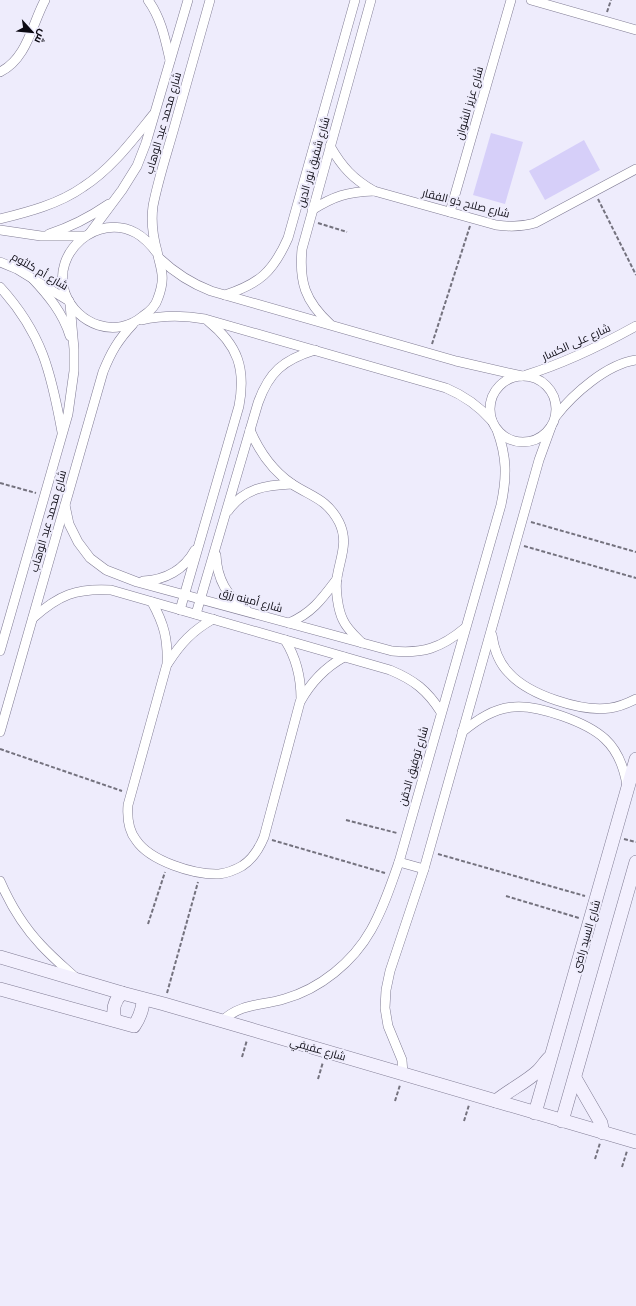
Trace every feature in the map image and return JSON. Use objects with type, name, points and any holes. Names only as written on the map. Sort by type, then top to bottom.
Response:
[{"type":"street","points":[[37,0],[38,13]]},
{"type":"street","points":[[0,72],[14,62],[22,52],[45,0]]},
{"type":"street","points":[[148,0],[155,10],[161,24],[170,61]]},
{"type":"street","name":"شارع محمد عبد الوهاب","points":[[87,235],[116,198],[136,166],[146,142],[188,0]]},
{"type":"street","name":"شارع محمد عبد الوهاب","points":[[158,256],[153,230],[153,208],[210,0]]},
{"type":"street","name":"شارع شفيق نور الدين","points":[[225,295],[243,289],[258,281],[271,269],[281,254],[288,238],[355,0]]},
{"type":"street","name":"شارع شفيق نور الدين","points":[[331,324],[318,313],[312,304],[303,283],[300,266],[302,249],[371,0]]},
{"type":"street","name":"شارع عزيز الشوان","points":[[450,212],[511,0]]},
{"type":"street","points":[[531,0],[636,30]]},
{"type":"street","points":[[348,25],[363,29]]},
{"type":"street","points":[[0,219],[62,199],[82,188],[101,174],[117,158],[156,110]]},
{"type":"street","name":"شارع صلاح ذو الفقار","points":[[330,146],[338,160],[348,172],[360,183],[374,191],[496,225],[509,227],[535,223],[547,218],[636,168]]},
{"type":"street","name":"شارع صلاح ذو الفقار","points":[[312,210],[326,201],[341,195],[374,191]]},
{"type":"street","points":[[41,236],[62,230],[81,222],[116,198]]},
{"type":"street","points":[[403,1074],[402,1060],[388,1026],[385,1008],[386,990],[390,971],[424,869],[539,460],[555,417],[556,408],[554,398],[549,389],[542,382],[533,377],[473,365],[429,353],[225,295],[196,285],[170,269],[158,256],[148,241],[135,232],[120,228],[104,228],[87,235],[74,246],[66,259],[63,273],[64,288],[69,302],[79,315],[91,323],[104,327],[119,327],[155,317],[172,315],[205,319],[459,393],[472,401],[482,410],[492,421],[497,430],[505,437],[514,441],[525,442],[535,440],[551,427]]},
{"type":"street","name":"شارع أم كلثوم","points":[[0,230],[41,236],[87,235]]},
{"type":"street","points":[[135,322],[149,312],[158,300],[162,286],[163,272],[158,256]]},
{"type":"street","name":"شارع أم كلثوم","points":[[0,262],[17,269],[69,302]]},
{"type":"street","points":[[32,278],[54,303],[69,333],[74,349]]},
{"type":"street","points":[[0,287],[14,302],[39,344],[48,367],[62,435]]},
{"type":"street","name":"شارع محمد عبد الوهاب","points":[[0,651],[68,414],[74,371],[74,349],[69,302]]},
{"type":"street","points":[[180,610],[239,406],[242,390],[241,373],[229,342],[205,319]]},
{"type":"street","name":"شارع محمد عبد الوهاب","points":[[0,732],[103,372],[110,355],[120,338],[135,322]]},
{"type":"street","name":"شارع على الكسار","points":[[523,376],[560,364],[636,326]]},
{"type":"street","points":[[196,614],[263,388],[273,374],[285,363],[299,355],[315,350]]},
{"type":"street","points":[[555,417],[569,400],[587,384],[620,365],[636,360]]},
{"type":"street","points":[[492,421],[490,411],[491,400],[495,391],[502,383],[511,378],[523,376]]},
{"type":"street","points":[[250,430],[256,444],[278,471],[292,484],[316,496],[330,508],[339,523],[344,540],[342,558],[337,579],[338,605],[342,620],[349,630],[362,643]]},
{"type":"street","name":"شارع توفيق الدقن","points":[[222,1021],[227,1016],[240,1009],[284,1000],[305,991],[325,979],[343,965],[358,949],[381,910],[406,836],[504,490],[506,459],[503,444],[497,430]]},
{"type":"street","points":[[225,516],[233,504],[246,494],[260,487],[292,484]]},
{"type":"street","name":"شارع أمينه رزق","points":[[65,505],[69,524],[78,542],[90,558],[106,570],[137,582],[392,651],[423,651],[439,646],[465,628]]},
{"type":"street","points":[[137,582],[153,581],[168,576],[182,567],[200,542]]},
{"type":"street","points":[[215,548],[216,564],[220,579],[228,593],[239,605],[253,613]]},
{"type":"street","points":[[289,623],[300,618],[318,604],[337,579]]},
{"type":"street","points":[[33,618],[46,606],[61,597],[77,591],[94,589],[111,590],[390,670],[406,676],[420,686],[432,698],[441,712]]},
{"type":"street","points":[[152,602],[160,616],[165,631],[168,647],[167,664],[128,805],[128,817],[130,829],[142,848],[152,856],[168,863],[201,872],[218,874],[242,866],[251,859],[259,849],[264,837],[300,702],[314,680],[328,667],[344,657]]},
{"type":"street","points":[[167,664],[188,637],[213,619]]},
{"type":"street","points":[[491,631],[494,646],[500,660],[508,672],[519,683],[533,690],[563,702],[594,708],[610,708],[636,699]]},
{"type":"street","points":[[285,640],[297,663],[300,676],[300,702]]},
{"type":"street","points":[[462,732],[474,722],[487,715],[513,707],[538,709],[556,714],[592,729],[606,739],[617,753],[624,770],[628,787]]},
{"type":"street","name":"شارع السيد راضى","points":[[535,1113],[636,759]]},
{"type":"street","points":[[398,862],[424,869]]},
{"type":"street","points":[[562,1121],[636,862]]},
{"type":"street","points":[[1,885],[27,929],[41,945],[78,980]]},
{"type":"street","name":"شارع عفيفي","points":[[0,957],[122,994],[164,1004],[633,1141]]},
{"type":"street","points":[[0,989],[134,1026],[140,1016],[143,999]]},
{"type":"street","points":[[115,1020],[113,1014],[115,1003],[122,994]]},
{"type":"street","points":[[496,1101],[538,1071],[551,1056]]},
{"type":"street","points":[[575,1078],[601,1123],[603,1133]]},
{"type":"path","points":[[605,21],[611,0]]},
{"type":"path","points":[[594,192],[636,275]]},
{"type":"path","points":[[429,353],[472,218]]},
{"type":"path","points":[[310,220],[347,232]]},
{"type":"path","points":[[0,483],[45,496]]},
{"type":"path","points":[[523,520],[636,552]]},
{"type":"path","points":[[516,543],[636,578]]},
{"type":"path","points":[[0,749],[131,794]]},
{"type":"path","points":[[346,820],[406,836]]},
{"type":"path","points":[[264,837],[394,875]]},
{"type":"path","points":[[429,852],[596,899]]},
{"type":"path","points":[[148,924],[168,863]]},
{"type":"path","points":[[164,1004],[201,872]]},
{"type":"path","points":[[506,896],[590,921]]},
{"type":"path","points":[[242,1057],[250,1029]]},
{"type":"path","points":[[318,1079],[326,1051]]},
{"type":"path","points":[[395,1101],[403,1074]]},
{"type":"path","points":[[464,1122],[472,1094]]},
{"type":"path","points":[[595,1159],[603,1133]]},
{"type":"path","points":[[622,1167],[633,1141]]},
{"type":"shaded area","points":[[491,133],[523,142],[505,204],[473,195]]},
{"type":"shaded area","points":[[584,140],[600,170],[545,200],[529,171]]}]
